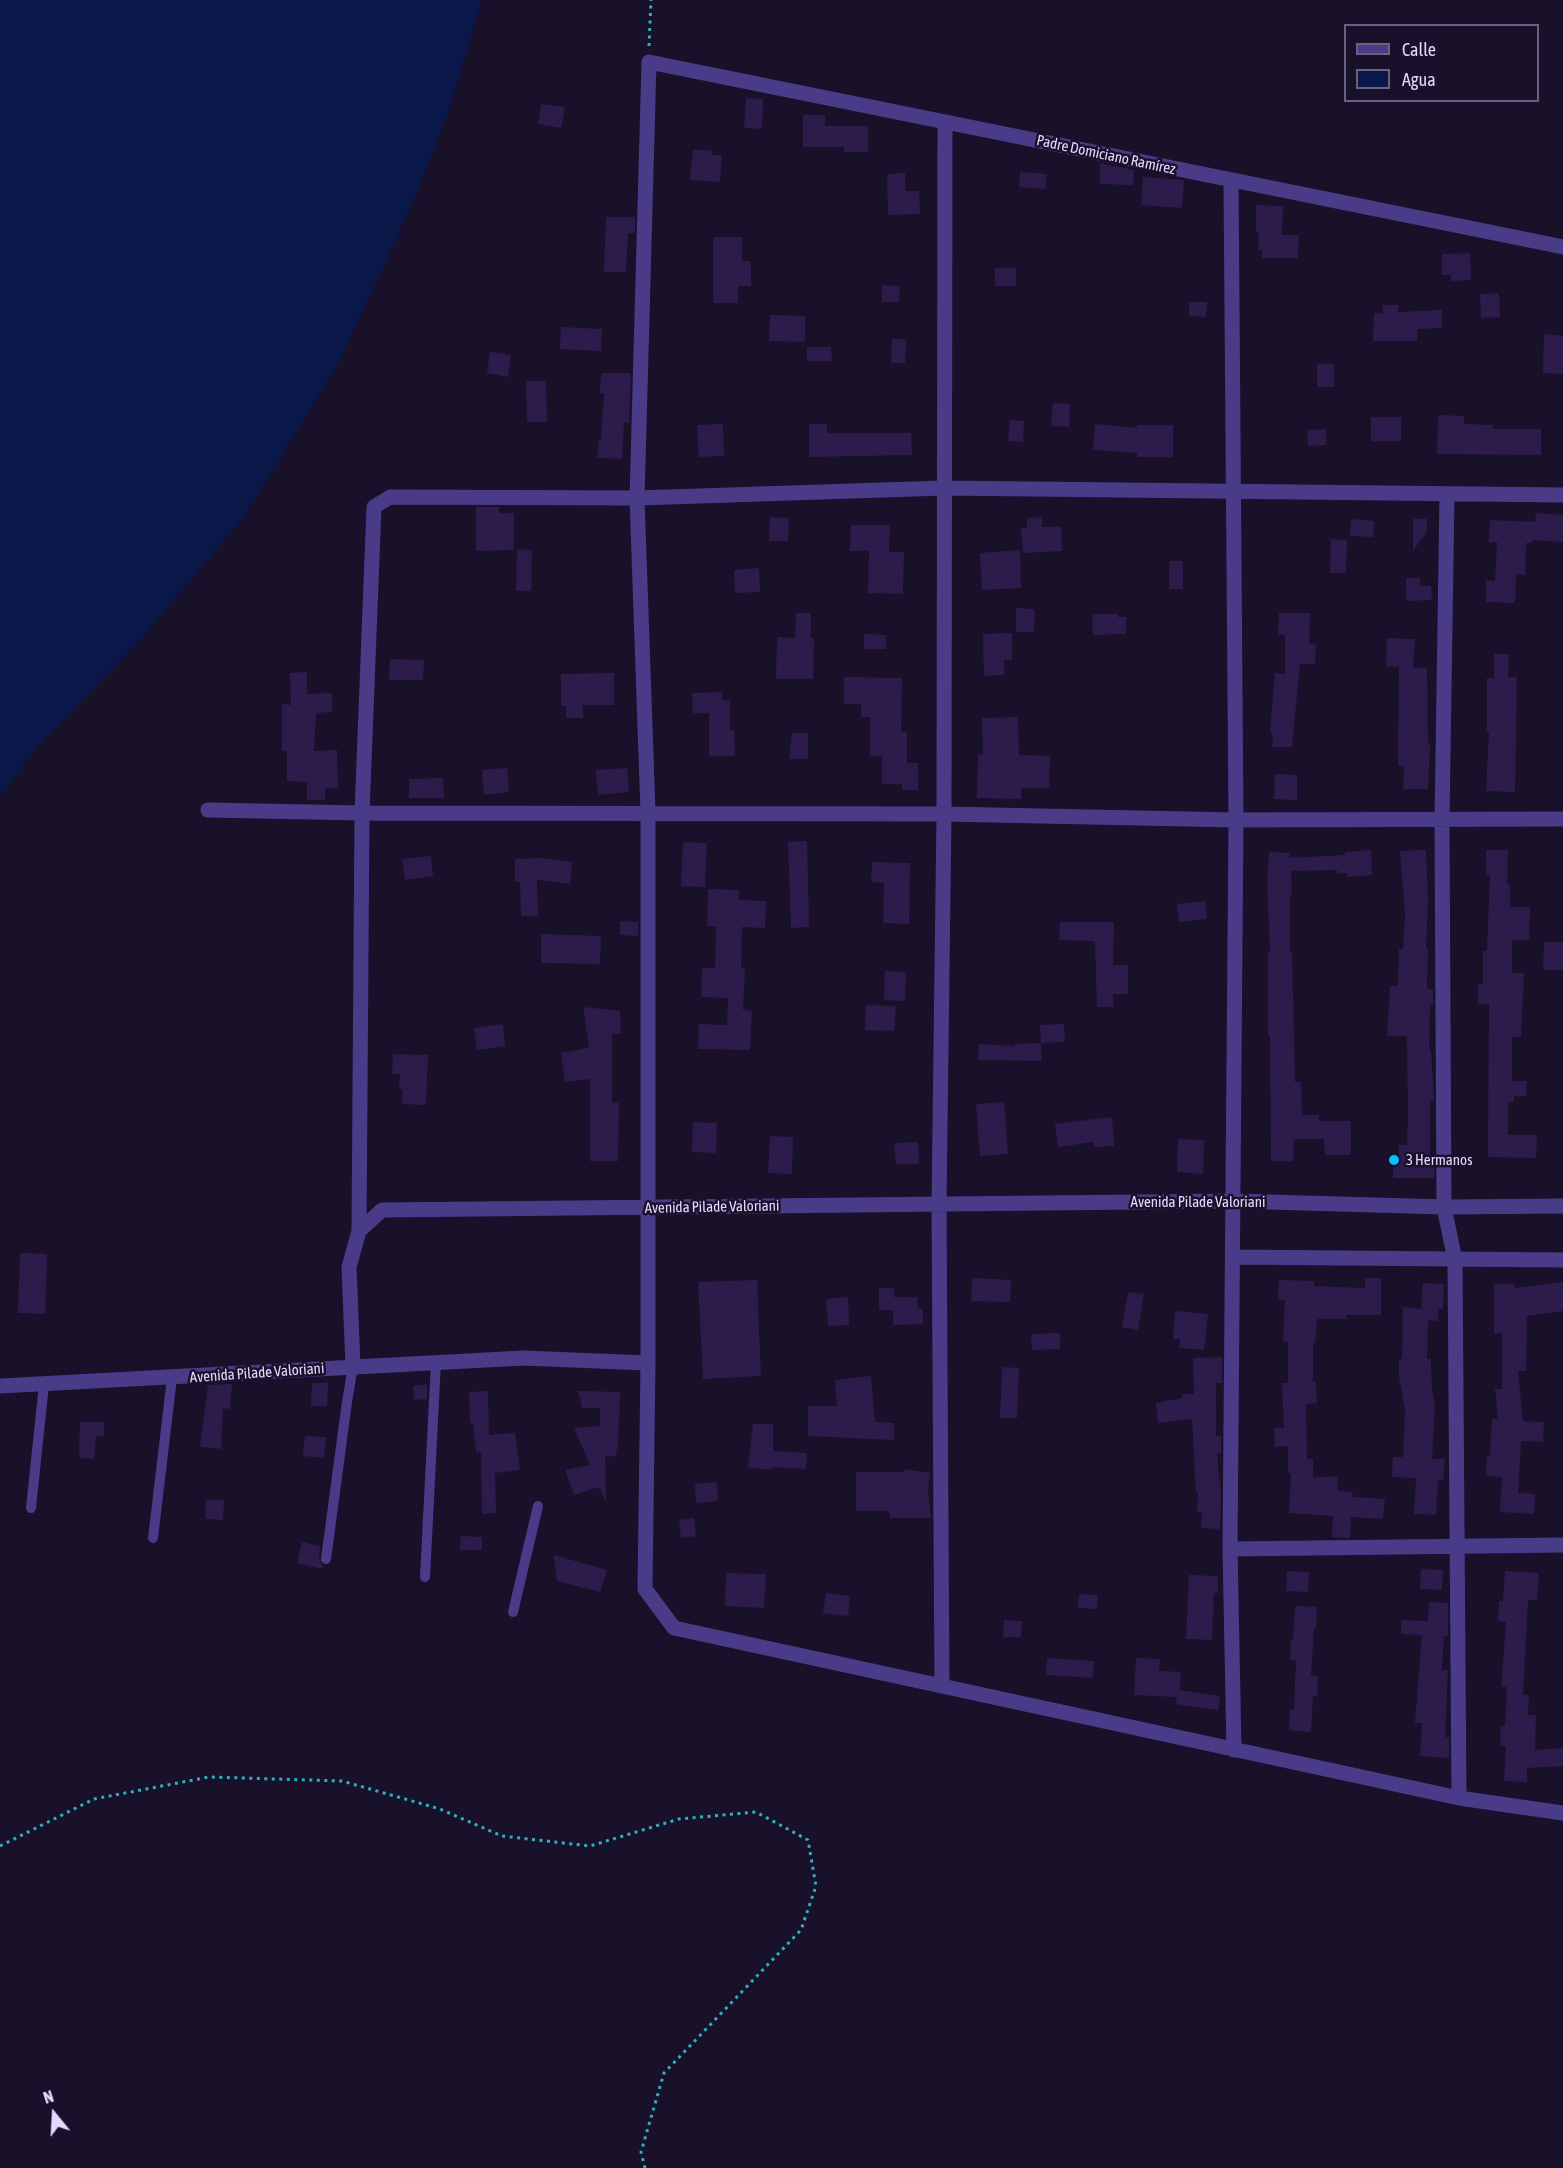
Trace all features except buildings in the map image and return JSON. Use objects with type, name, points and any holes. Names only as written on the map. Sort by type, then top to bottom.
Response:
[{"type":"street","name":"Padre Domiciano Ramírez","points":[[649,62],[1563,247]]},
{"type":"street","points":[[649,62],[637,498],[648,812],[646,1208],[648,1363],[645,1589],[674,1628],[1459,1798],[1563,1813]]},
{"type":"street","points":[[942,1686],[939,1204],[944,814],[945,122]]},
{"type":"street","points":[[1231,180],[1236,820],[1230,1549],[1234,1750]]},
{"type":"street","points":[[353,1366],[349,1267],[359,1231],[362,813],[374,507],[390,497],[637,498],[944,488],[1563,495]]},
{"type":"street","points":[[1447,494],[1442,821],[1444,1207],[1455,1260],[1459,1798]]},
{"type":"street","points":[[208,810],[362,813],[944,814],[1236,820],[1563,819]]},
{"type":"street","name":"Avenida Pilade Valoriani","points":[[359,1231],[382,1210],[1234,1201],[1444,1207],[1563,1206]]},
{"type":"street","points":[[1233,1257],[1563,1260]]},
{"type":"street","name":"Avenida Pilade Valoriani","points":[[0,1386],[523,1358],[648,1363]]},
{"type":"street","points":[[1230,1549],[1563,1545]]},
{"type":"lane","points":[[425,1577],[436,1362]]},
{"type":"lane","points":[[326,1559],[353,1366]]},
{"type":"lane","points":[[153,1538],[172,1378]]},
{"type":"lane","points":[[31,1508],[44,1384]]},
{"type":"lane","points":[[513,1612],[538,1506]]},
{"type":"path","points":[[649,62],[651,0]]},
{"type":"path","points":[[0,1846],[94,1799],[209,1777],[342,1781],[440,1809],[502,1836],[590,1846],[679,1819],[756,1812],[808,1840],[816,1886],[801,1930],[664,2073],[641,2152],[645,2168]]},
{"type":"water","points":[[0,0],[482,0],[449,110],[415,198],[341,359],[244,517],[135,646],[38,746],[0,797]]},
{"type":"place","name":"3 Hermanos","points":[[1394,1160]]}]
